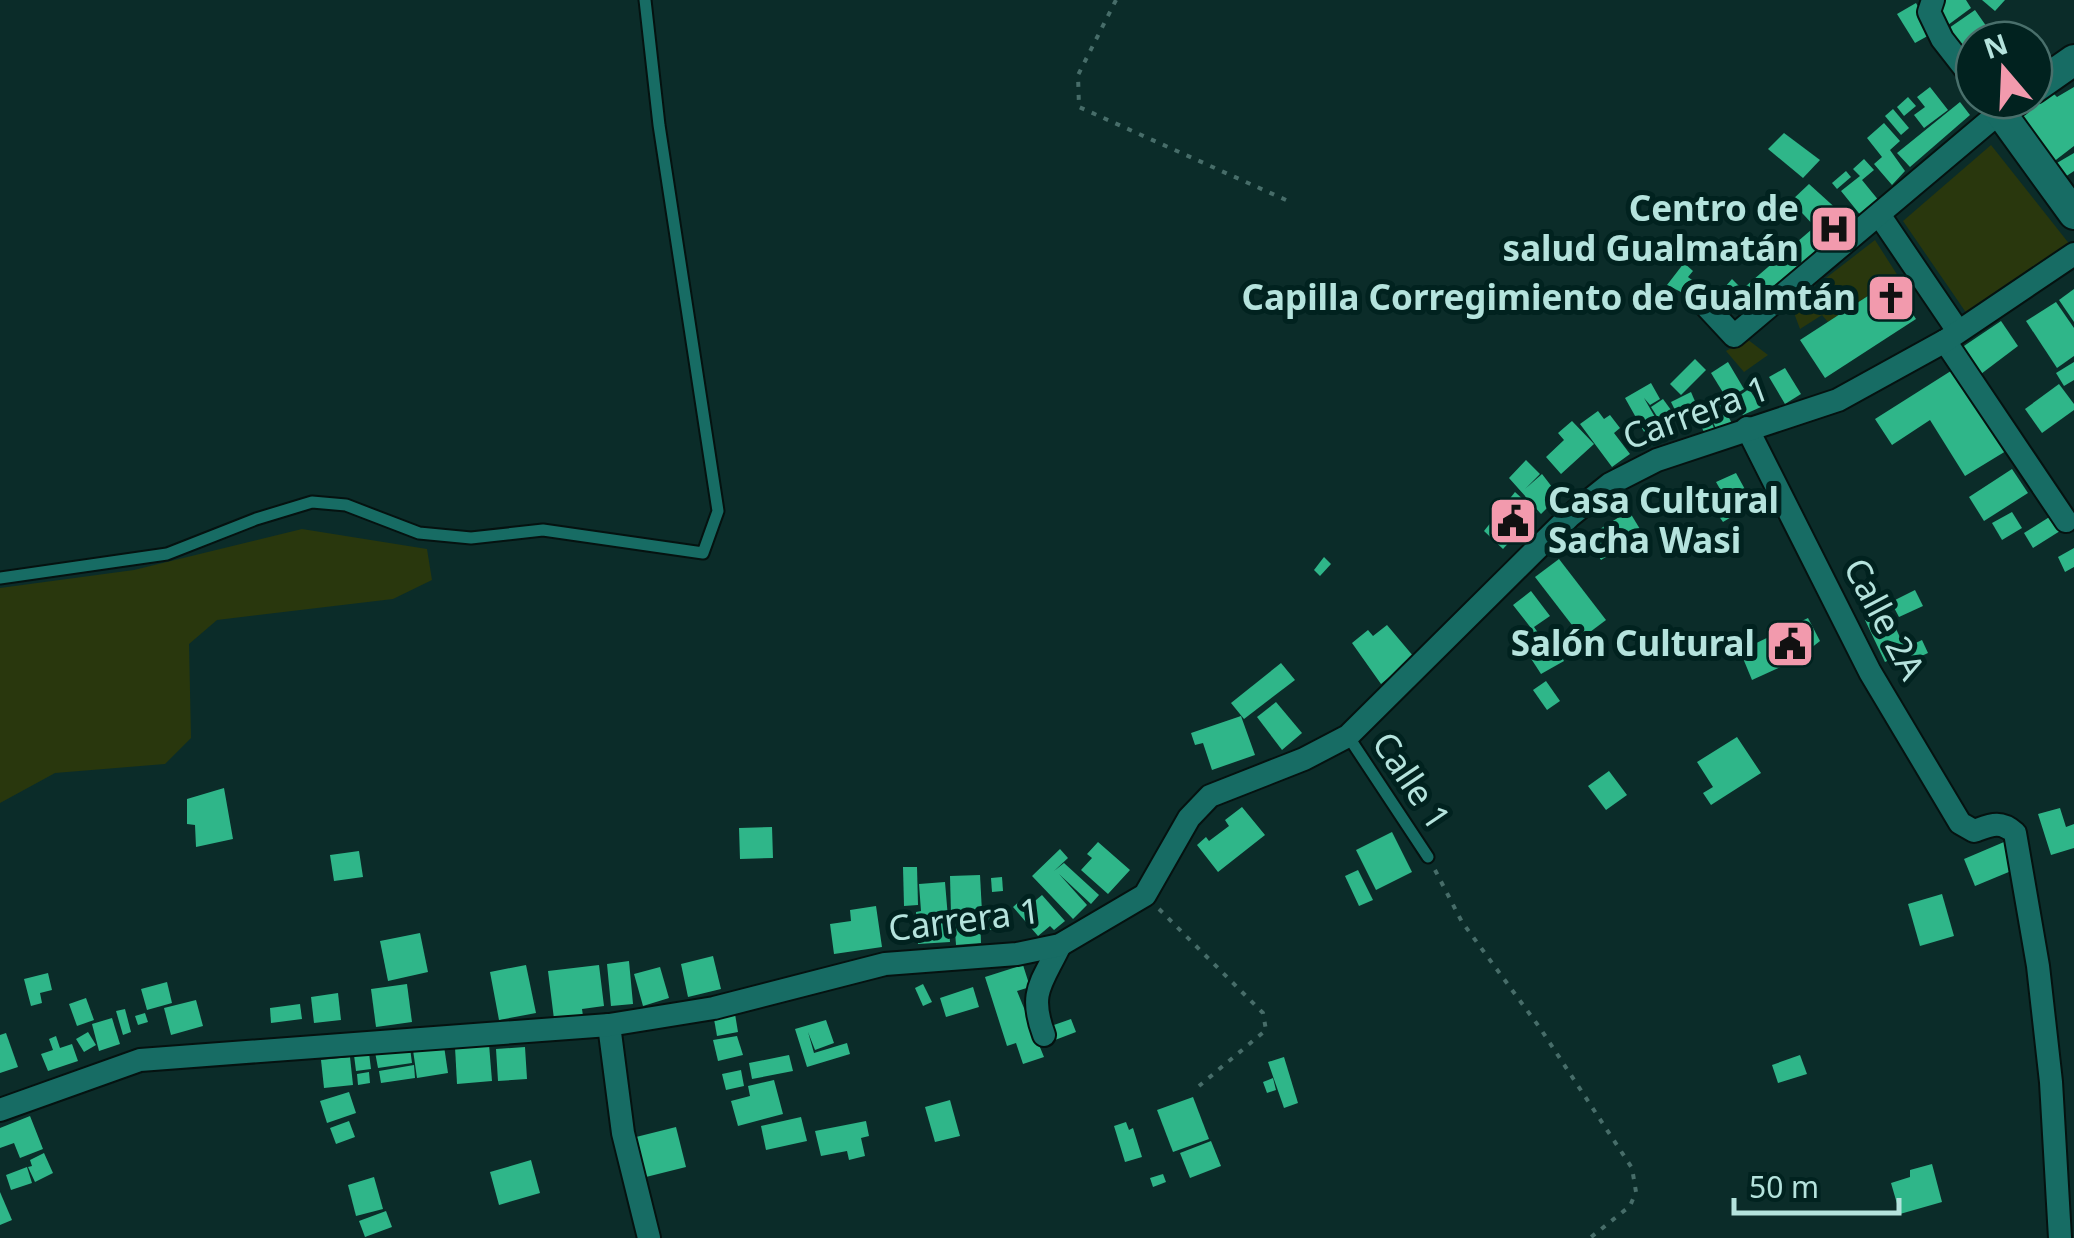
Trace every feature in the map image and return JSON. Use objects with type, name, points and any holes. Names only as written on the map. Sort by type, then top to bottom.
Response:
[{"type":"street","points":[[1931,6],[1942,39],[1954,54]]},
{"type":"street","points":[[1694,293],[1734,336],[1880,216],[1985,120]]},
{"type":"street","points":[[2012,120],[2074,214]]},
{"type":"street","points":[[1880,216],[2066,520]]},
{"type":"street","name":"Carrera 1","points":[[0,1110],[140,1060],[609,1025],[714,1008],[885,964],[1018,954],[1060,944],[1145,895],[1188,818],[1210,796],[1304,759],[1348,736],[1570,516],[1610,484],[1656,460],[1838,400],[1951,336],[2074,254]]},
{"type":"street","name":"Calle 2A","points":[[1747,428],[1870,672],[1960,824],[1974,831],[1995,823],[2004,824],[2014,832],[2038,966],[2052,1082],[2060,1238]]},
{"type":"street","points":[[1044,1035],[1034,997],[1060,944]]},
{"type":"street","points":[[609,1025],[624,1132],[648,1238]]},
{"type":"lane","points":[[0,578],[167,554],[312,502],[346,505],[419,533],[470,538],[543,530],[704,553],[718,511],[659,125],[645,0]]},
{"type":"lane","name":"Calle 1","points":[[1348,736],[1428,857]]},
{"type":"path","points":[[1116,0],[1078,75],[1079,107],[1286,200]]},
{"type":"path","points":[[1428,857],[1462,922],[1540,1028],[1632,1168],[1636,1192],[1630,1206],[1590,1238]]},
{"type":"path","points":[[1145,895],[1263,1013],[1266,1030],[1199,1086]]},
{"type":"green space","points":[[1991,145],[2071,246],[1967,314],[1903,221]]},
{"type":"green space","points":[[1875,240],[1898,276],[1828,322],[1822,315],[1800,329],[1791,305]]},
{"type":"green space","points":[[1747,339],[1768,355],[1744,372],[1726,351]]},
{"type":"green space","points":[[302,529],[427,549],[432,580],[393,599],[217,620],[189,644],[191,738],[165,764],[55,773],[0,803],[0,588],[134,570]]},
{"type":"building","points":[[1938,0],[1966,0],[1971,8],[1948,25]]},
{"type":"building","points":[[1982,0],[2005,0],[1995,11]]},
{"type":"building","points":[[1916,3],[1933,33],[1915,43],[1897,14]]},
{"type":"building","points":[[1975,10],[1982,20],[1961,20]]},
{"type":"building","points":[[1930,87],[1948,110],[1924,128],[1914,115],[1925,107],[1917,97]]},
{"type":"building","points":[[2074,87],[2074,146],[2048,166],[2012,120],[2054,120],[2054,94],[2057,97]]},
{"type":"building","points":[[1908,97],[1916,106],[1904,116],[1897,107]]},
{"type":"building","points":[[1954,107],[1954,120],[1964,120],[1910,167],[1897,153]]},
{"type":"building","points":[[1893,109],[1909,128],[1901,135],[1885,116]]},
{"type":"building","points":[[1884,123],[1900,141],[1890,150],[1905,171],[1892,185],[1874,164],[1882,157],[1867,138]]},
{"type":"building","points":[[1784,133],[1820,160],[1803,178],[1768,149]]},
{"type":"building","points":[[2074,153],[2074,171],[2059,181],[2050,167]]},
{"type":"building","points":[[1864,159],[1874,170],[1862,180],[1884,207],[1866,222],[1841,191],[1860,176],[1853,169]]},
{"type":"building","points":[[1846,171],[1851,177],[1837,189],[1832,183]]},
{"type":"building","points":[[1809,184],[1851,222],[1828,241],[1791,201]]},
{"type":"building","points":[[1811,230],[1828,241],[1802,263],[1808,268],[1765,307],[1746,286]]},
{"type":"building","points":[[1684,263],[1693,271],[1688,277],[1696,283],[1687,295],[1667,285]]},
{"type":"building","points":[[1732,279],[1760,307],[1750,316],[1740,305],[1727,317],[1712,302]]},
{"type":"building","points":[[1891,281],[1916,319],[1825,378],[1800,340]]},
{"type":"building","points":[[2074,289],[2074,322],[2059,300]]},
{"type":"building","points":[[2056,302],[2074,328],[2074,356],[2057,368],[2026,321]]},
{"type":"building","points":[[2001,321],[2018,346],[1977,377],[1958,350]]},
{"type":"building","points":[[1695,359],[1706,370],[1681,395],[1670,384]]},
{"type":"building","points":[[1728,362],[1744,389],[1727,399],[1711,373]]},
{"type":"building","points":[[2074,362],[2074,380],[2064,386],[2056,373]]},
{"type":"building","points":[[1785,368],[1801,394],[1785,404],[1769,377]]},
{"type":"building","points":[[1954,369],[2006,451],[1965,476],[1930,420],[1892,445],[1875,419]]},
{"type":"building","points":[[1651,383],[1660,399],[1650,405],[1644,398],[1667,438],[1652,446],[1625,398]]},
{"type":"building","points":[[2059,384],[2074,410],[2042,433],[2025,409]]},
{"type":"building","points":[[1749,389],[1761,407],[1743,415],[1733,400]]},
{"type":"building","points":[[1691,392],[1697,406],[1678,416],[1671,402]]},
{"type":"building","points":[[1663,399],[1671,410],[1658,418],[1651,407]]},
{"type":"building","points":[[1721,400],[1732,424],[1717,431],[1706,406]]},
{"type":"building","points":[[1598,411],[1604,419],[1610,415],[1620,428],[1614,433],[1630,454],[1612,467],[1580,424]]},
{"type":"building","points":[[1706,411],[1715,430],[1705,434],[1696,416]]},
{"type":"building","points":[[1572,421],[1594,444],[1561,474],[1546,457],[1564,440],[1558,433]]},
{"type":"building","points":[[1526,460],[1540,474],[1525,489],[1542,474],[1559,496],[1541,514],[1509,478]]},
{"type":"building","points":[[2012,469],[2028,493],[1984,521],[1969,497]]},
{"type":"building","points":[[1736,473],[1753,504],[1723,522],[1709,502],[1724,496],[1716,482]]},
{"type":"building","points":[[1515,492],[1537,512],[1503,549],[1484,531]]},
{"type":"building","points":[[1629,511],[1643,534],[1601,560],[1587,537]]},
{"type":"building","points":[[2012,512],[2022,528],[2002,540],[1992,523]]},
{"type":"building","points":[[2051,516],[2060,531],[2033,548],[2024,533]]},
{"type":"building","points":[[2074,548],[2074,567],[2065,572],[2058,557]]},
{"type":"building","points":[[1324,557],[1331,564],[1320,576],[1314,570]]},
{"type":"building","points":[[1559,559],[1606,620],[1582,638],[1535,577]]},
{"type":"building","points":[[1915,590],[1923,606],[1899,617],[1891,602]]},
{"type":"building","points":[[1531,591],[1550,616],[1534,627],[1541,637],[1530,646],[1521,634],[1531,628],[1513,605]]},
{"type":"building","points":[[1887,610],[1907,652],[1885,662],[1865,620]]},
{"type":"building","points":[[1808,618],[1820,641],[1796,660],[1752,680],[1740,651]]},
{"type":"building","points":[[1387,625],[1414,657],[1381,684],[1352,643],[1368,630],[1373,636]]},
{"type":"building","points":[[1550,636],[1564,661],[1541,674],[1529,648]]},
{"type":"building","points":[[1922,640],[1928,653],[1913,660],[1907,647]]},
{"type":"building","points":[[1281,663],[1295,680],[1244,719],[1231,703]]},
{"type":"building","points":[[1546,681],[1560,701],[1547,710],[1533,690]]},
{"type":"building","points":[[1276,702],[1302,733],[1282,750],[1257,717]]},
{"type":"building","points":[[1241,716],[1255,755],[1212,770],[1203,743],[1195,745],[1191,733]]},
{"type":"building","points":[[1737,737],[1761,773],[1711,805],[1703,793],[1713,787],[1697,762]]},
{"type":"building","points":[[1609,771],[1627,795],[1606,810],[1588,786]]},
{"type":"building","points":[[224,788],[233,839],[196,847],[195,825],[187,824],[187,799]]},
{"type":"building","points":[[1242,807],[1265,835],[1218,872],[1197,845],[1229,826],[1225,820]]},
{"type":"building","points":[[2060,808],[2066,827],[2074,824],[2074,848],[2051,855],[2038,814]]},
{"type":"building","points":[[772,827],[773,858],[740,859],[739,828]]},
{"type":"building","points":[[1392,832],[1412,872],[1376,890],[1356,850]]},
{"type":"building","points":[[1098,842],[1130,870],[1108,894],[1081,870],[1092,858],[1087,854]]},
{"type":"building","points":[[2004,842],[2016,869],[1975,886],[1964,859]]},
{"type":"building","points":[[1060,849],[1068,858],[1054,871],[1064,863],[1099,895],[1091,904],[1059,874],[1087,905],[1073,919],[1032,876]]},
{"type":"building","points":[[359,851],[363,877],[334,881],[330,855]]},
{"type":"building","points":[[903,867],[917,867],[918,905],[904,906]]},
{"type":"building","points":[[1358,870],[1373,900],[1359,906],[1345,876]]},
{"type":"building","points":[[980,875],[982,912],[951,914],[950,876]]},
{"type":"building","points":[[1002,877],[1003,891],[992,892],[991,878]]},
{"type":"building","points":[[945,882],[950,942],[918,944],[919,884]]},
{"type":"building","points":[[1942,894],[1954,936],[1920,946],[1908,904]]},
{"type":"building","points":[[1042,895],[1065,921],[1038,936],[1013,907],[1024,897],[1030,905]]},
{"type":"building","points":[[876,906],[882,947],[834,954],[830,924],[851,921],[850,910]]},
{"type":"building","points":[[992,912],[993,930],[982,930],[981,913]]},
{"type":"building","points":[[980,915],[981,943],[956,945],[954,917]]},
{"type":"building","points":[[420,933],[428,972],[388,981],[380,941]]},
{"type":"building","points":[[713,956],[721,989],[688,997],[681,964]]},
{"type":"building","points":[[629,961],[633,1004],[611,1006],[607,964]]},
{"type":"building","points":[[526,965],[536,1013],[499,1020],[490,972]]},
{"type":"building","points":[[599,965],[604,1006],[582,1009],[583,1016],[554,1019],[548,971]]},
{"type":"building","points":[[1023,965],[1030,987],[1017,991],[1044,1057],[1023,1064],[1016,1043],[1007,1046],[985,977]]},
{"type":"building","points":[[660,967],[669,998],[643,1006],[634,974]]},
{"type":"building","points":[[48,973],[52,990],[40,993],[42,1003],[31,1006],[24,979]]},
{"type":"building","points":[[167,982],[172,1003],[147,1010],[141,989]]},
{"type":"building","points":[[407,984],[412,1022],[376,1027],[371,989]]},
{"type":"building","points":[[923,984],[932,1002],[923,1006],[915,988]]},
{"type":"building","points":[[973,987],[979,1007],[946,1017],[940,998]]},
{"type":"building","points":[[338,993],[341,1020],[314,1023],[311,997]]},
{"type":"building","points":[[86,998],[94,1020],[77,1026],[69,1004]]},
{"type":"building","points":[[196,1000],[203,1026],[171,1035],[164,1008]]},
{"type":"building","points":[[300,1004],[302,1019],[271,1023],[270,1008]]},
{"type":"building","points":[[125,1009],[131,1032],[123,1035],[116,1011]]},
{"type":"building","points":[[145,1013],[148,1022],[138,1025],[135,1016]]},
{"type":"building","points":[[735,1014],[738,1032],[717,1036],[714,1019]]},
{"type":"building","points":[[112,1018],[120,1044],[99,1051],[92,1024]]},
{"type":"building","points":[[1071,1019],[1076,1032],[1055,1040],[1051,1026]]},
{"type":"building","points":[[826,1020],[834,1043],[815,1050],[808,1032],[814,1053],[847,1043],[850,1054],[807,1067],[795,1029]]},
{"type":"building","points":[[88,1032],[96,1045],[84,1052],[76,1039]]},
{"type":"building","points":[[6,1033],[18,1067],[0,1073],[0,1035]]},
{"type":"building","points":[[56,1036],[60,1048],[72,1044],[78,1061],[48,1071],[41,1054],[53,1050],[49,1039]]},
{"type":"building","points":[[737,1036],[743,1055],[718,1061],[713,1040]]},
{"type":"building","points":[[489,1044],[492,1081],[457,1084],[455,1047]]},
{"type":"building","points":[[444,1046],[448,1073],[417,1078],[413,1050]]},
{"type":"building","points":[[525,1047],[527,1079],[498,1081],[496,1049]]},
{"type":"building","points":[[410,1048],[412,1063],[378,1068],[375,1052]]},
{"type":"building","points":[[369,1053],[371,1069],[356,1071],[354,1055]]},
{"type":"building","points":[[789,1055],[793,1071],[752,1079],[749,1063]]},
{"type":"building","points":[[1800,1055],[1807,1074],[1778,1083],[1772,1065]]},
{"type":"building","points":[[350,1057],[353,1085],[324,1088],[321,1060]]},
{"type":"building","points":[[1284,1057],[1298,1103],[1284,1108],[1268,1062]]},
{"type":"building","points":[[414,1065],[415,1078],[381,1083],[379,1071]]},
{"type":"building","points":[[741,1070],[744,1086],[726,1090],[722,1074]]},
{"type":"building","points":[[369,1072],[370,1083],[358,1085],[357,1074]]},
{"type":"building","points":[[1273,1078],[1276,1090],[1267,1093],[1263,1082]]},
{"type":"building","points":[[774,1080],[783,1114],[738,1126],[731,1101],[750,1096],[748,1086]]},
{"type":"building","points":[[349,1092],[356,1113],[327,1123],[320,1101]]},
{"type":"building","points":[[1193,1097],[1209,1139],[1173,1152],[1157,1110]]},
{"type":"building","points":[[950,1100],[960,1136],[935,1142],[925,1107]]},
{"type":"building","points":[[30,1116],[43,1149],[20,1158],[14,1143],[0,1148],[0,1128]]},
{"type":"building","points":[[801,1117],[807,1141],[766,1150],[761,1126]]},
{"type":"building","points":[[349,1121],[355,1137],[336,1144],[330,1128]]},
{"type":"building","points":[[866,1121],[869,1136],[861,1138],[865,1156],[849,1160],[847,1151],[821,1156],[815,1131]]},
{"type":"building","points":[[1126,1122],[1129,1130],[1133,1128],[1142,1157],[1125,1162],[1114,1126]]},
{"type":"building","points":[[676,1127],[686,1167],[638,1179],[628,1139]]},
{"type":"building","points":[[1211,1141],[1221,1166],[1190,1178],[1180,1153]]},
{"type":"building","points":[[44,1153],[53,1173],[35,1182],[28,1167],[32,1166],[30,1160]]},
{"type":"building","points":[[531,1160],[540,1193],[499,1205],[490,1172]]},
{"type":"building","points":[[1932,1164],[1942,1202],[1900,1214],[1891,1183],[1910,1177],[1910,1170]]},
{"type":"building","points":[[27,1167],[32,1183],[11,1190],[6,1175]]},
{"type":"building","points":[[1163,1174],[1166,1182],[1153,1187],[1150,1178]]},
{"type":"building","points":[[374,1177],[383,1209],[356,1216],[348,1185]]},
{"type":"building","points":[[0,1192],[12,1220],[0,1225]]},
{"type":"building","points":[[386,1211],[392,1227],[365,1237],[359,1221]]},
{"type":"place","name":"Centro de salud Gualmatán","points":[[1834,229]]},
{"type":"place","name":"Capilla Corregimiento de Gualmtán","points":[[1891,298]]},
{"type":"place","name":"Casa Cultural Sacha Wasi","points":[[1513,521]]},
{"type":"place","name":"Salón Cultural","points":[[1790,644]]}]
